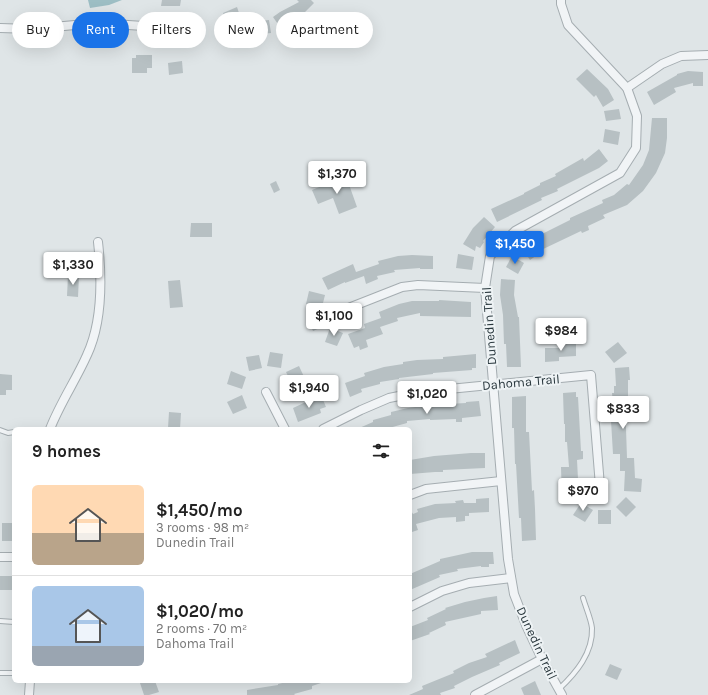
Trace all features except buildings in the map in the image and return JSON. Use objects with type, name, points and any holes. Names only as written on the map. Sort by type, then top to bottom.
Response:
[{"type":"street","name":"Dunedin Trail","points":[[560,692],[542,659],[524,619],[514,594],[511,578],[501,481],[485,288],[490,256],[515,231],[620,173],[636,148],[637,116],[627,88],[568,25],[561,0]]},
{"type":"street","points":[[0,28],[31,29],[97,23],[137,26]]},
{"type":"street","points":[[627,88],[662,64],[681,56],[708,55]]},
{"type":"street","points":[[51,427],[90,347],[99,309],[101,269],[98,242]]},
{"type":"street","points":[[346,309],[402,287],[418,285],[485,288]]},
{"type":"street","name":"Dahoma Trail","points":[[327,427],[389,398],[419,392],[591,375],[600,486]]},
{"type":"street","points":[[266,392],[284,427]]},
{"type":"street","points":[[412,494],[426,489],[501,481]]},
{"type":"street","points":[[0,557],[12,557]]},
{"type":"street","points":[[412,606],[442,591],[469,583],[511,578]]},
{"type":"street","points":[[475,695],[542,659]]},
{"type":"street","points":[[29,695],[30,683]]},
{"type":"lane","points":[[0,430],[8,433],[12,432]]},
{"type":"lane","points":[[560,692],[588,652],[592,628],[583,598]]},
{"type":"lane","points":[[0,622],[12,622]]},
{"type":"lane","points":[[0,673],[12,673]]},
{"type":"water","points":[[88,0],[122,0],[109,5],[90,8]]}]
